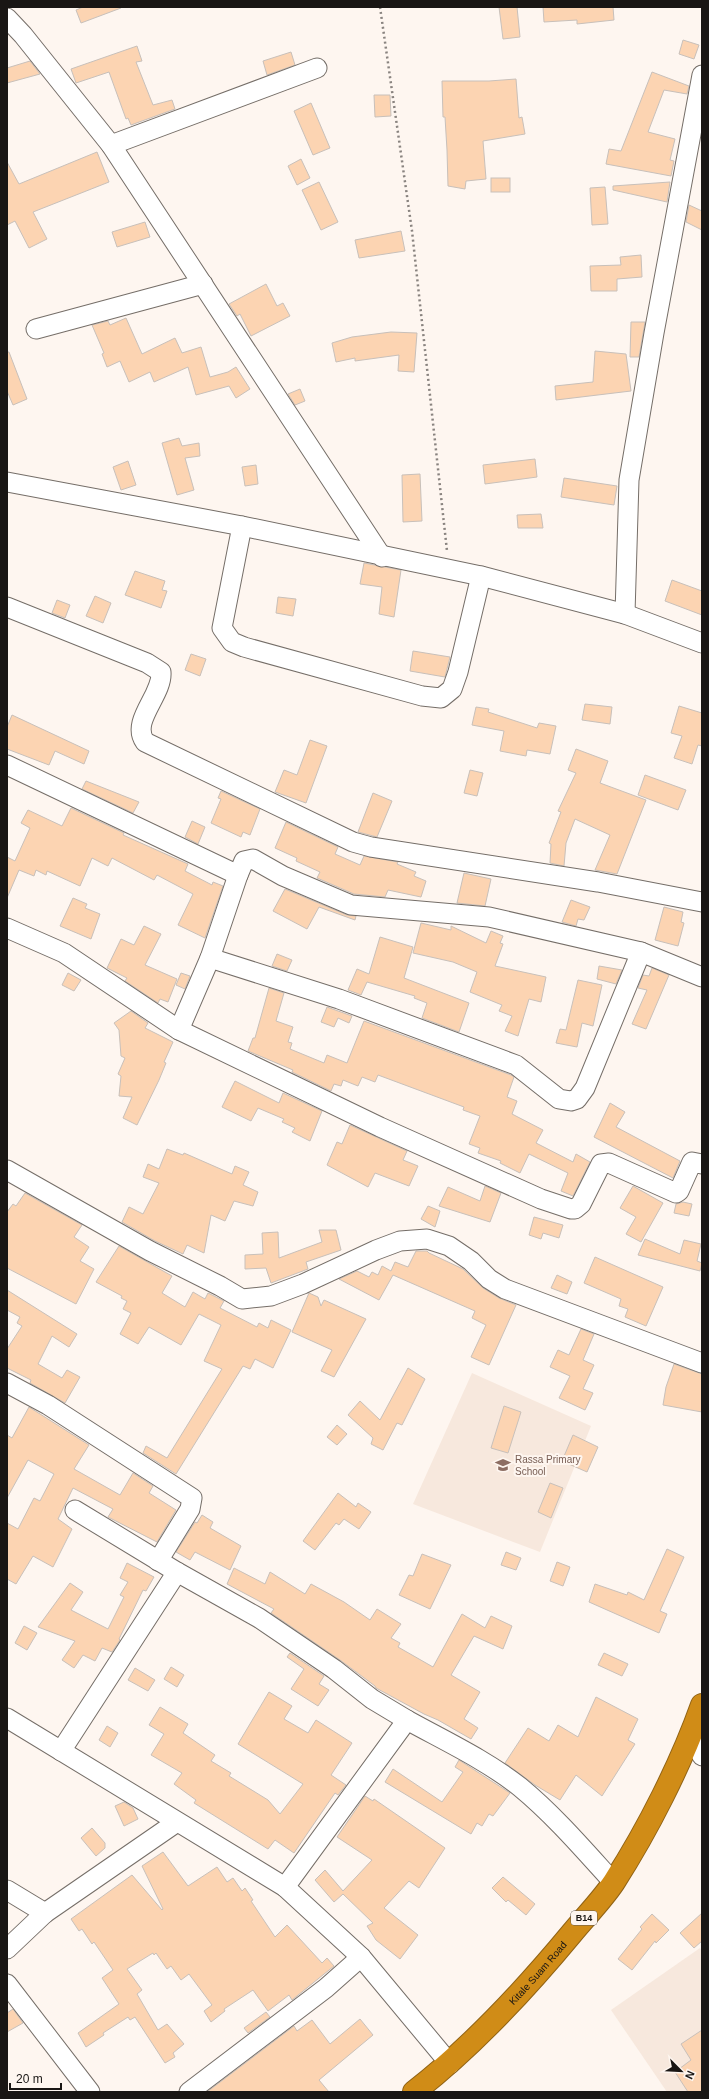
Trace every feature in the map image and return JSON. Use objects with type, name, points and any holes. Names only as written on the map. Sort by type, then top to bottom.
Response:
[{"type":"highway","name":"Kitale Suam Road","points":[[414,2092],[450,2064],[537,1976],[614,1883],[640,1838],[691,1736],[702,1705]]},
{"type":"street","points":[[7,18],[23,35],[111,145],[382,557]]},
{"type":"street","points":[[111,145],[317,68]]},
{"type":"street","points":[[625,614],[630,480],[654,333],[702,75]]},
{"type":"street","points":[[36,328],[203,284]]},
{"type":"street","points":[[7,482],[242,526],[382,557],[481,576],[625,614],[702,643]]},
{"type":"street","points":[[242,526],[222,628],[232,642],[251,650],[422,696],[441,698],[452,689],[458,672],[481,576]]},
{"type":"street","points":[[7,607],[147,663],[161,672],[160,684],[141,726],[140,736],[145,742],[353,842],[371,847],[598,882],[702,902]]},
{"type":"street","points":[[7,765],[238,875]]},
{"type":"street","points":[[179,1030],[210,958],[244,861],[253,859],[283,876],[351,904],[489,917],[641,952],[702,977]]},
{"type":"street","points":[[7,928],[64,953],[179,1030],[380,1127],[541,1199],[571,1209],[576,1209],[581,1204],[601,1164],[609,1163],[676,1193],[679,1191],[692,1162],[702,1164]]},
{"type":"street","points":[[210,958],[339,999],[516,1065],[559,1099],[571,1101],[577,1099],[585,1088],[641,952]]},
{"type":"street","points":[[7,1170],[150,1251],[242,1299],[271,1296],[400,1241],[427,1238],[449,1246],[471,1261],[489,1279],[505,1289],[702,1363]]},
{"type":"street","points":[[7,1383],[48,1405],[192,1498],[190,1509],[158,1561]]},
{"type":"street","points":[[75,1510],[158,1561],[259,1618],[334,1669],[372,1699],[467,1752],[520,1787],[568,1833],[614,1883]]},
{"type":"street","points":[[61,1751],[177,1572]]},
{"type":"street","points":[[7,1718],[285,1887],[362,1957],[450,2064]]},
{"type":"street","points":[[285,1887],[408,1720]]},
{"type":"street","points":[[691,1736],[702,1756]]},
{"type":"street","points":[[7,1949],[45,1913],[177,1822]]},
{"type":"street","points":[[7,1890],[45,1913]]},
{"type":"street","points":[[189,2092],[326,1988],[362,1957]]},
{"type":"street","points":[[7,1984],[90,2092]]},
{"type":"path","points":[[380,7],[412,231],[449,570]]},
{"type":"shaded area","name":"Rassa Primary School","points":[[472,1373],[591,1426],[540,1552],[413,1504]]},
{"type":"shaded area","points":[[700,1948],[702,1952],[702,2092],[667,2092],[611,2010]]},
{"type":"building","points":[[83,7],[121,8],[81,23],[76,10]]},
{"type":"building","points":[[499,7],[517,7],[520,37],[503,39]]},
{"type":"building","points":[[543,7],[613,7],[614,20],[577,24],[577,20],[544,22]]},
{"type":"building","points":[[683,40],[699,45],[694,59],[679,54]]},
{"type":"building","points":[[137,46],[142,61],[136,62],[153,105],[172,100],[175,109],[131,125],[128,118],[126,119],[109,72],[76,83],[71,69]]},
{"type":"building","points":[[291,52],[295,65],[267,75],[263,61]]},
{"type":"building","points":[[30,61],[40,74],[7,83],[7,68]]},
{"type":"building","points":[[652,72],[689,86],[687,94],[664,90],[648,132],[675,139],[670,160],[674,161],[671,176],[606,164],[609,149],[621,151]]},
{"type":"building","points":[[516,79],[519,118],[522,117],[525,134],[483,141],[486,179],[466,181],[465,189],[448,186],[442,81],[489,81]]},
{"type":"building","points":[[374,95],[390,95],[391,116],[375,117]]},
{"type":"building","points":[[311,103],[330,148],[313,155],[294,111]]},
{"type":"building","points":[[97,152],[109,182],[33,212],[47,239],[29,248],[15,221],[7,225],[7,162],[19,184]]},
{"type":"building","points":[[301,159],[310,178],[297,185],[288,166]]},
{"type":"building","points":[[491,178],[510,178],[510,192],[491,192]]},
{"type":"building","points":[[319,182],[338,222],[321,230],[302,190]]},
{"type":"building","points":[[670,182],[667,202],[613,190],[613,186]]},
{"type":"building","points":[[605,187],[608,224],[592,225],[590,188]]},
{"type":"building","points":[[689,205],[702,211],[702,230],[686,222]]},
{"type":"building","points":[[145,222],[150,237],[117,247],[112,232]]},
{"type":"building","points":[[401,231],[405,251],[359,258],[355,240]]},
{"type":"building","points":[[641,255],[642,277],[617,279],[617,291],[591,291],[590,266],[621,265],[620,257]]},
{"type":"building","points":[[266,284],[277,306],[283,303],[290,316],[251,336],[240,314],[237,316],[229,304]]},
{"type":"building","points":[[126,318],[142,354],[175,338],[182,353],[201,347],[210,377],[228,372],[236,367],[250,389],[236,398],[229,386],[196,395],[188,367],[154,382],[150,372],[129,382],[120,361],[107,367],[102,354],[104,353],[92,325],[108,321],[110,325]]},
{"type":"building","points":[[631,322],[645,322],[639,357],[630,357]]},
{"type":"building","points":[[391,332],[417,333],[414,372],[398,371],[399,355],[355,361],[355,358],[336,362],[332,343],[352,337]]},
{"type":"building","points":[[595,351],[626,354],[631,391],[556,400],[555,386],[593,382]]},
{"type":"building","points":[[7,352],[9,352],[27,399],[13,405],[7,391]]},
{"type":"building","points":[[300,389],[305,401],[295,405],[288,394]]},
{"type":"building","points":[[179,438],[182,446],[199,443],[200,456],[185,458],[194,490],[177,495],[162,443]]},
{"type":"building","points":[[535,459],[537,477],[485,484],[483,465]]},
{"type":"building","points":[[128,461],[136,485],[121,490],[113,467]]},
{"type":"building","points":[[256,465],[258,484],[245,486],[242,467]]},
{"type":"building","points":[[420,474],[422,521],[403,522],[402,475]]},
{"type":"building","points":[[564,478],[617,486],[614,505],[561,497]]},
{"type":"building","points":[[541,514],[543,528],[518,528],[517,515]]},
{"type":"building","points":[[364,563],[401,570],[394,617],[379,614],[382,587],[360,584]]},
{"type":"building","points":[[135,571],[165,581],[162,590],[167,591],[161,608],[125,595]]},
{"type":"building","points":[[672,580],[702,591],[702,615],[665,601]]},
{"type":"building","points":[[95,596],[111,603],[103,623],[86,616]]},
{"type":"building","points":[[278,597],[296,599],[293,616],[276,613]]},
{"type":"building","points":[[57,600],[70,605],[65,618],[52,613]]},
{"type":"building","points":[[413,651],[450,657],[445,677],[410,671]]},
{"type":"building","points":[[191,654],[206,659],[200,676],[185,670]]},
{"type":"building","points":[[585,704],[612,707],[610,724],[582,720]]},
{"type":"building","points":[[679,706],[702,713],[702,746],[698,745],[692,764],[674,758],[682,736],[671,733]]},
{"type":"building","points":[[476,707],[489,709],[488,712],[537,728],[539,723],[556,726],[550,754],[527,750],[526,756],[500,751],[504,731],[472,725]]},
{"type":"building","points":[[12,715],[89,751],[84,764],[55,751],[49,765],[7,749],[7,727]]},
{"type":"building","points":[[310,740],[327,746],[306,803],[275,792],[284,770],[297,775]]},
{"type":"building","points":[[576,749],[608,761],[600,783],[646,800],[617,874],[595,870],[610,835],[575,819],[566,843],[564,866],[550,863],[551,844],[549,843],[561,812],[558,811],[576,773],[568,770]]},
{"type":"building","points":[[470,770],[483,773],[477,796],[464,793]]},
{"type":"building","points":[[645,775],[686,790],[678,810],[638,795]]},
{"type":"building","points":[[86,781],[139,802],[133,813],[82,789]]},
{"type":"building","points":[[221,791],[260,809],[250,835],[243,832],[241,837],[211,823],[221,799],[218,798]]},
{"type":"building","points":[[373,793],[392,801],[377,837],[358,832]]},
{"type":"building","points":[[71,808],[124,833],[123,835],[188,864],[185,871],[212,885],[213,882],[223,886],[205,938],[178,925],[193,894],[157,875],[154,880],[112,858],[108,866],[92,858],[80,886],[47,871],[46,875],[36,870],[34,876],[19,870],[7,898],[7,857],[15,861],[30,828],[21,823],[28,810],[62,826]]},
{"type":"building","points":[[192,821],[205,827],[198,844],[185,837]]},
{"type":"building","points":[[286,822],[338,847],[335,854],[360,865],[364,856],[398,862],[397,864],[416,872],[414,876],[426,881],[421,897],[388,890],[385,897],[354,894],[317,878],[320,872],[296,861],[297,858],[275,848]]},
{"type":"building","points":[[464,873],[491,879],[485,906],[457,903]]},
{"type":"building","points":[[285,889],[347,915],[356,916],[355,920],[319,907],[307,929],[273,911]]},
{"type":"building","points":[[73,898],[87,904],[85,908],[100,914],[91,939],[60,926]]},
{"type":"building","points":[[571,900],[590,907],[584,920],[578,919],[576,926],[562,922]]},
{"type":"building","points":[[664,907],[683,912],[681,922],[684,923],[678,946],[655,940]]},
{"type":"building","points":[[421,923],[451,930],[451,926],[486,943],[491,931],[503,936],[500,943],[503,944],[495,966],[546,977],[541,1002],[529,999],[518,1036],[505,1031],[512,1016],[499,1011],[502,1005],[470,992],[477,972],[453,962],[413,953]]},
{"type":"building","points":[[144,926],[161,934],[145,965],[177,979],[168,1002],[160,999],[158,1003],[125,981],[127,978],[107,968],[121,939],[134,945]]},
{"type":"building","points":[[380,937],[413,947],[404,978],[469,1003],[459,1032],[422,1018],[427,1003],[414,998],[415,996],[367,982],[361,995],[348,990],[357,969],[369,974]]},
{"type":"building","points":[[277,954],[292,960],[287,971],[272,966]]},
{"type":"building","points":[[599,966],[622,970],[616,984],[597,979]]},
{"type":"building","points":[[652,968],[669,975],[646,1029],[632,1024],[647,990],[638,988],[643,975],[649,976]]},
{"type":"building","points":[[68,973],[81,980],[74,991],[62,985]]},
{"type":"building","points":[[181,973],[190,976],[185,989],[176,985]]},
{"type":"building","points":[[578,980],[602,985],[593,1026],[582,1023],[577,1047],[556,1043],[560,1029],[566,1030]]},
{"type":"building","points":[[269,988],[284,993],[276,1021],[293,1027],[288,1042],[292,1043],[290,1049],[324,1063],[327,1055],[347,1063],[364,1021],[514,1077],[507,1097],[517,1101],[512,1114],[543,1130],[536,1143],[573,1162],[576,1154],[590,1162],[573,1196],[561,1191],[568,1173],[529,1154],[520,1173],[500,1163],[501,1161],[478,1153],[480,1148],[469,1144],[480,1116],[463,1110],[464,1107],[378,1075],[375,1082],[362,1077],[358,1086],[343,1080],[341,1086],[334,1084],[331,1091],[292,1072],[293,1070],[248,1051],[253,1038],[255,1038]]},
{"type":"building","points":[[327,1007],[352,1016],[349,1023],[338,1018],[334,1027],[321,1022]]},
{"type":"building","points":[[131,1011],[148,1023],[145,1028],[173,1042],[164,1062],[166,1063],[159,1080],[137,1125],[123,1118],[132,1097],[119,1096],[121,1076],[118,1074],[125,1058],[121,1056],[119,1030],[114,1023]]},
{"type":"building","points":[[235,1081],[279,1103],[283,1093],[322,1111],[310,1141],[292,1132],[295,1128],[282,1122],[284,1119],[258,1108],[251,1121],[222,1107]]},
{"type":"building","points":[[610,1103],[625,1112],[616,1127],[680,1161],[673,1178],[594,1137]]},
{"type":"building","points":[[350,1125],[407,1151],[403,1160],[418,1166],[409,1186],[375,1173],[368,1187],[327,1165],[337,1142],[342,1144]]},
{"type":"building","points":[[167,1149],[183,1155],[184,1153],[232,1174],[235,1166],[249,1172],[243,1185],[258,1192],[253,1206],[234,1201],[225,1221],[211,1215],[204,1253],[187,1245],[183,1254],[155,1241],[122,1222],[129,1207],[143,1214],[159,1183],[143,1177],[148,1164],[159,1169]]},
{"type":"building","points":[[485,1186],[501,1193],[490,1222],[439,1206],[448,1187],[480,1201]]},
{"type":"building","points":[[633,1186],[663,1203],[641,1242],[626,1234],[636,1217],[620,1208]]},
{"type":"building","points":[[25,1193],[82,1225],[74,1237],[89,1247],[80,1261],[94,1269],[76,1304],[7,1268],[7,1212],[13,1204],[16,1206]]},
{"type":"building","points":[[683,1202],[692,1204],[689,1216],[674,1213],[676,1204]]},
{"type":"building","points":[[428,1206],[440,1211],[435,1227],[421,1219]]},
{"type":"building","points":[[534,1217],[563,1225],[559,1238],[543,1233],[541,1239],[529,1235]]},
{"type":"building","points":[[319,1230],[336,1230],[341,1250],[306,1262],[308,1269],[271,1283],[266,1268],[245,1269],[245,1255],[263,1254],[262,1233],[278,1232],[279,1258],[322,1242]]},
{"type":"building","points":[[645,1239],[680,1254],[684,1240],[701,1244],[697,1261],[702,1263],[700,1271],[638,1255]]},
{"type":"building","points":[[119,1246],[172,1276],[162,1293],[185,1307],[193,1292],[205,1299],[208,1293],[224,1301],[220,1308],[257,1327],[259,1323],[268,1328],[271,1320],[291,1330],[273,1368],[255,1359],[250,1369],[243,1366],[176,1474],[143,1453],[146,1446],[167,1458],[222,1369],[204,1361],[221,1325],[199,1314],[181,1345],[149,1327],[138,1344],[120,1334],[131,1313],[123,1309],[127,1301],[121,1298],[122,1296],[96,1282]]},
{"type":"building","points":[[416,1251],[427,1251],[463,1269],[483,1288],[499,1298],[516,1305],[489,1365],[471,1357],[486,1325],[472,1318],[475,1311],[393,1275],[379,1300],[339,1279],[357,1271],[369,1277],[372,1272],[378,1275],[382,1266],[391,1271],[395,1262],[408,1267]]},
{"type":"building","points":[[595,1257],[663,1287],[646,1326],[625,1317],[628,1309],[619,1306],[621,1299],[584,1283]]},
{"type":"building","points":[[557,1275],[572,1282],[567,1294],[551,1288]]},
{"type":"building","points":[[7,1290],[77,1334],[69,1347],[52,1336],[38,1364],[62,1378],[67,1370],[80,1377],[65,1403],[30,1383],[31,1380],[7,1368],[7,1349],[22,1326],[17,1323],[20,1317],[7,1310]]},
{"type":"building","points":[[309,1293],[318,1297],[321,1306],[324,1300],[366,1319],[334,1377],[321,1371],[332,1350],[292,1332]]},
{"type":"building","points":[[581,1329],[594,1334],[583,1360],[594,1365],[583,1389],[593,1393],[585,1410],[559,1398],[570,1376],[550,1367],[558,1350],[569,1355]]},
{"type":"building","points":[[674,1364],[702,1374],[702,1412],[663,1405],[666,1387]]},
{"type":"building","points":[[408,1368],[425,1379],[402,1425],[397,1423],[383,1450],[371,1444],[373,1438],[348,1415],[360,1401],[380,1420]]},
{"type":"building","points":[[504,1406],[521,1412],[508,1453],[491,1448]]},
{"type":"building","points":[[29,1407],[89,1445],[74,1469],[120,1495],[133,1473],[153,1486],[149,1493],[176,1510],[157,1542],[108,1517],[113,1509],[73,1488],[58,1519],[72,1529],[53,1567],[33,1556],[16,1584],[7,1579],[7,1523],[18,1529],[34,1498],[40,1501],[54,1474],[28,1460],[7,1498],[7,1435],[12,1438]]},
{"type":"building","points":[[337,1425],[347,1434],[337,1445],[327,1437]]},
{"type":"building","points":[[573,1435],[598,1447],[587,1472],[562,1461]]},
{"type":"building","points":[[550,1483],[563,1488],[551,1518],[538,1512]]},
{"type":"building","points":[[338,1493],[356,1507],[358,1503],[371,1512],[359,1529],[344,1519],[339,1525],[336,1523],[315,1550],[303,1541]]},
{"type":"building","points":[[202,1515],[213,1522],[210,1528],[241,1546],[230,1570],[195,1552],[190,1560],[176,1552],[195,1522],[197,1523]]},
{"type":"building","points":[[667,1549],[684,1557],[660,1611],[667,1614],[659,1633],[589,1602],[595,1584],[627,1595],[628,1592],[644,1600]]},
{"type":"building","points":[[506,1552],[521,1558],[516,1570],[501,1565]]},
{"type":"building","points":[[422,1554],[451,1565],[430,1609],[399,1595],[409,1575],[413,1576]]},
{"type":"building","points":[[557,1562],[570,1567],[563,1586],[550,1581]]},
{"type":"building","points":[[127,1563],[154,1577],[146,1591],[143,1590],[119,1639],[120,1640],[112,1652],[102,1648],[95,1661],[83,1655],[74,1668],[62,1660],[75,1641],[38,1627],[70,1583],[83,1592],[71,1610],[108,1629],[124,1597],[120,1595],[128,1582],[120,1578]]},
{"type":"building","points":[[234,1568],[265,1584],[270,1572],[305,1594],[311,1584],[344,1602],[370,1620],[377,1609],[401,1624],[391,1638],[400,1643],[398,1647],[433,1667],[462,1614],[485,1628],[491,1616],[512,1626],[503,1649],[474,1636],[451,1675],[480,1692],[464,1719],[478,1728],[471,1739],[376,1688],[340,1660],[271,1613],[274,1609],[227,1584]]},
{"type":"building","points":[[24,1626],[37,1633],[27,1650],[15,1643]]},
{"type":"building","points":[[290,1653],[324,1676],[319,1684],[329,1690],[318,1706],[291,1689],[304,1669],[287,1657]]},
{"type":"building","points":[[604,1653],[628,1664],[622,1676],[598,1665]]},
{"type":"building","points":[[171,1667],[184,1675],[177,1687],[164,1679]]},
{"type":"building","points":[[135,1668],[155,1680],[148,1691],[128,1680]]},
{"type":"building","points":[[269,1692],[292,1706],[284,1719],[308,1733],[316,1720],[352,1743],[331,1775],[346,1785],[338,1795],[335,1793],[294,1853],[275,1840],[268,1849],[194,1803],[196,1800],[174,1784],[182,1773],[151,1755],[164,1734],[149,1725],[160,1707],[188,1724],[183,1733],[215,1755],[211,1761],[231,1773],[229,1776],[268,1800],[280,1814],[303,1784],[238,1744]]},
{"type":"building","points":[[596,1697],[638,1719],[628,1740],[635,1744],[602,1796],[576,1775],[560,1800],[535,1785],[505,1763],[528,1728],[549,1741],[558,1725],[578,1737]]},
{"type":"building","points":[[107,1726],[118,1733],[110,1747],[99,1740]]},
{"type":"building","points":[[459,1760],[510,1793],[493,1816],[489,1814],[482,1826],[477,1823],[471,1834],[385,1782],[393,1769],[442,1802],[463,1772],[455,1767]]},
{"type":"building","points":[[365,1796],[373,1801],[374,1799],[445,1848],[419,1888],[409,1881],[384,1908],[418,1935],[400,1959],[376,1940],[367,1926],[373,1923],[343,1894],[334,1902],[315,1880],[325,1870],[343,1891],[372,1860],[337,1837]]},
{"type":"building","points":[[124,1802],[133,1808],[138,1819],[124,1826],[115,1806]]},
{"type":"building","points":[[92,1828],[105,1843],[105,1848],[96,1856],[81,1838]]},
{"type":"building","points":[[163,1852],[188,1886],[217,1867],[227,1882],[233,1878],[242,1891],[245,1888],[253,1900],[251,1901],[275,1937],[287,1925],[322,1963],[327,1958],[334,1966],[292,2000],[289,1995],[268,2011],[253,1990],[224,2009],[225,2011],[211,2022],[204,2011],[212,2005],[189,1974],[181,1980],[171,1966],[167,1969],[156,1953],[154,1955],[153,1953],[127,1969],[142,1990],[137,1994],[158,2030],[167,2024],[184,2044],[173,2053],[175,2057],[165,2063],[135,2017],[130,2020],[128,2017],[103,2033],[104,2035],[86,2047],[78,2033],[119,2004],[102,1978],[113,1970],[94,1942],[92,1944],[82,1929],[79,1931],[71,1919],[132,1875],[162,1910],[163,1909],[142,1866]]},
{"type":"building","points":[[503,1877],[535,1904],[526,1915],[508,1900],[506,1902],[492,1888]]},
{"type":"building","points":[[702,1913],[702,1941],[694,1948],[680,1933]]},
{"type":"building","points":[[652,1914],[669,1930],[656,1943],[655,1941],[632,1970],[618,1959],[642,1929],[640,1927]]},
{"type":"building","points":[[13,2009],[23,2023],[7,2032],[7,2013]]},
{"type":"building","points":[[266,2012],[270,2017],[248,2033],[244,2028]]},
{"type":"building","points":[[360,2019],[373,2035],[319,2080],[329,2092],[207,2092],[294,2026],[297,2031],[312,2020],[330,2044]]},
{"type":"building","points":[[702,2030],[702,2092],[688,2092],[675,2072],[691,2060],[681,2044]]},
{"type":"place","name":"Rassa Primary School","points":[[503,1465]]}]
